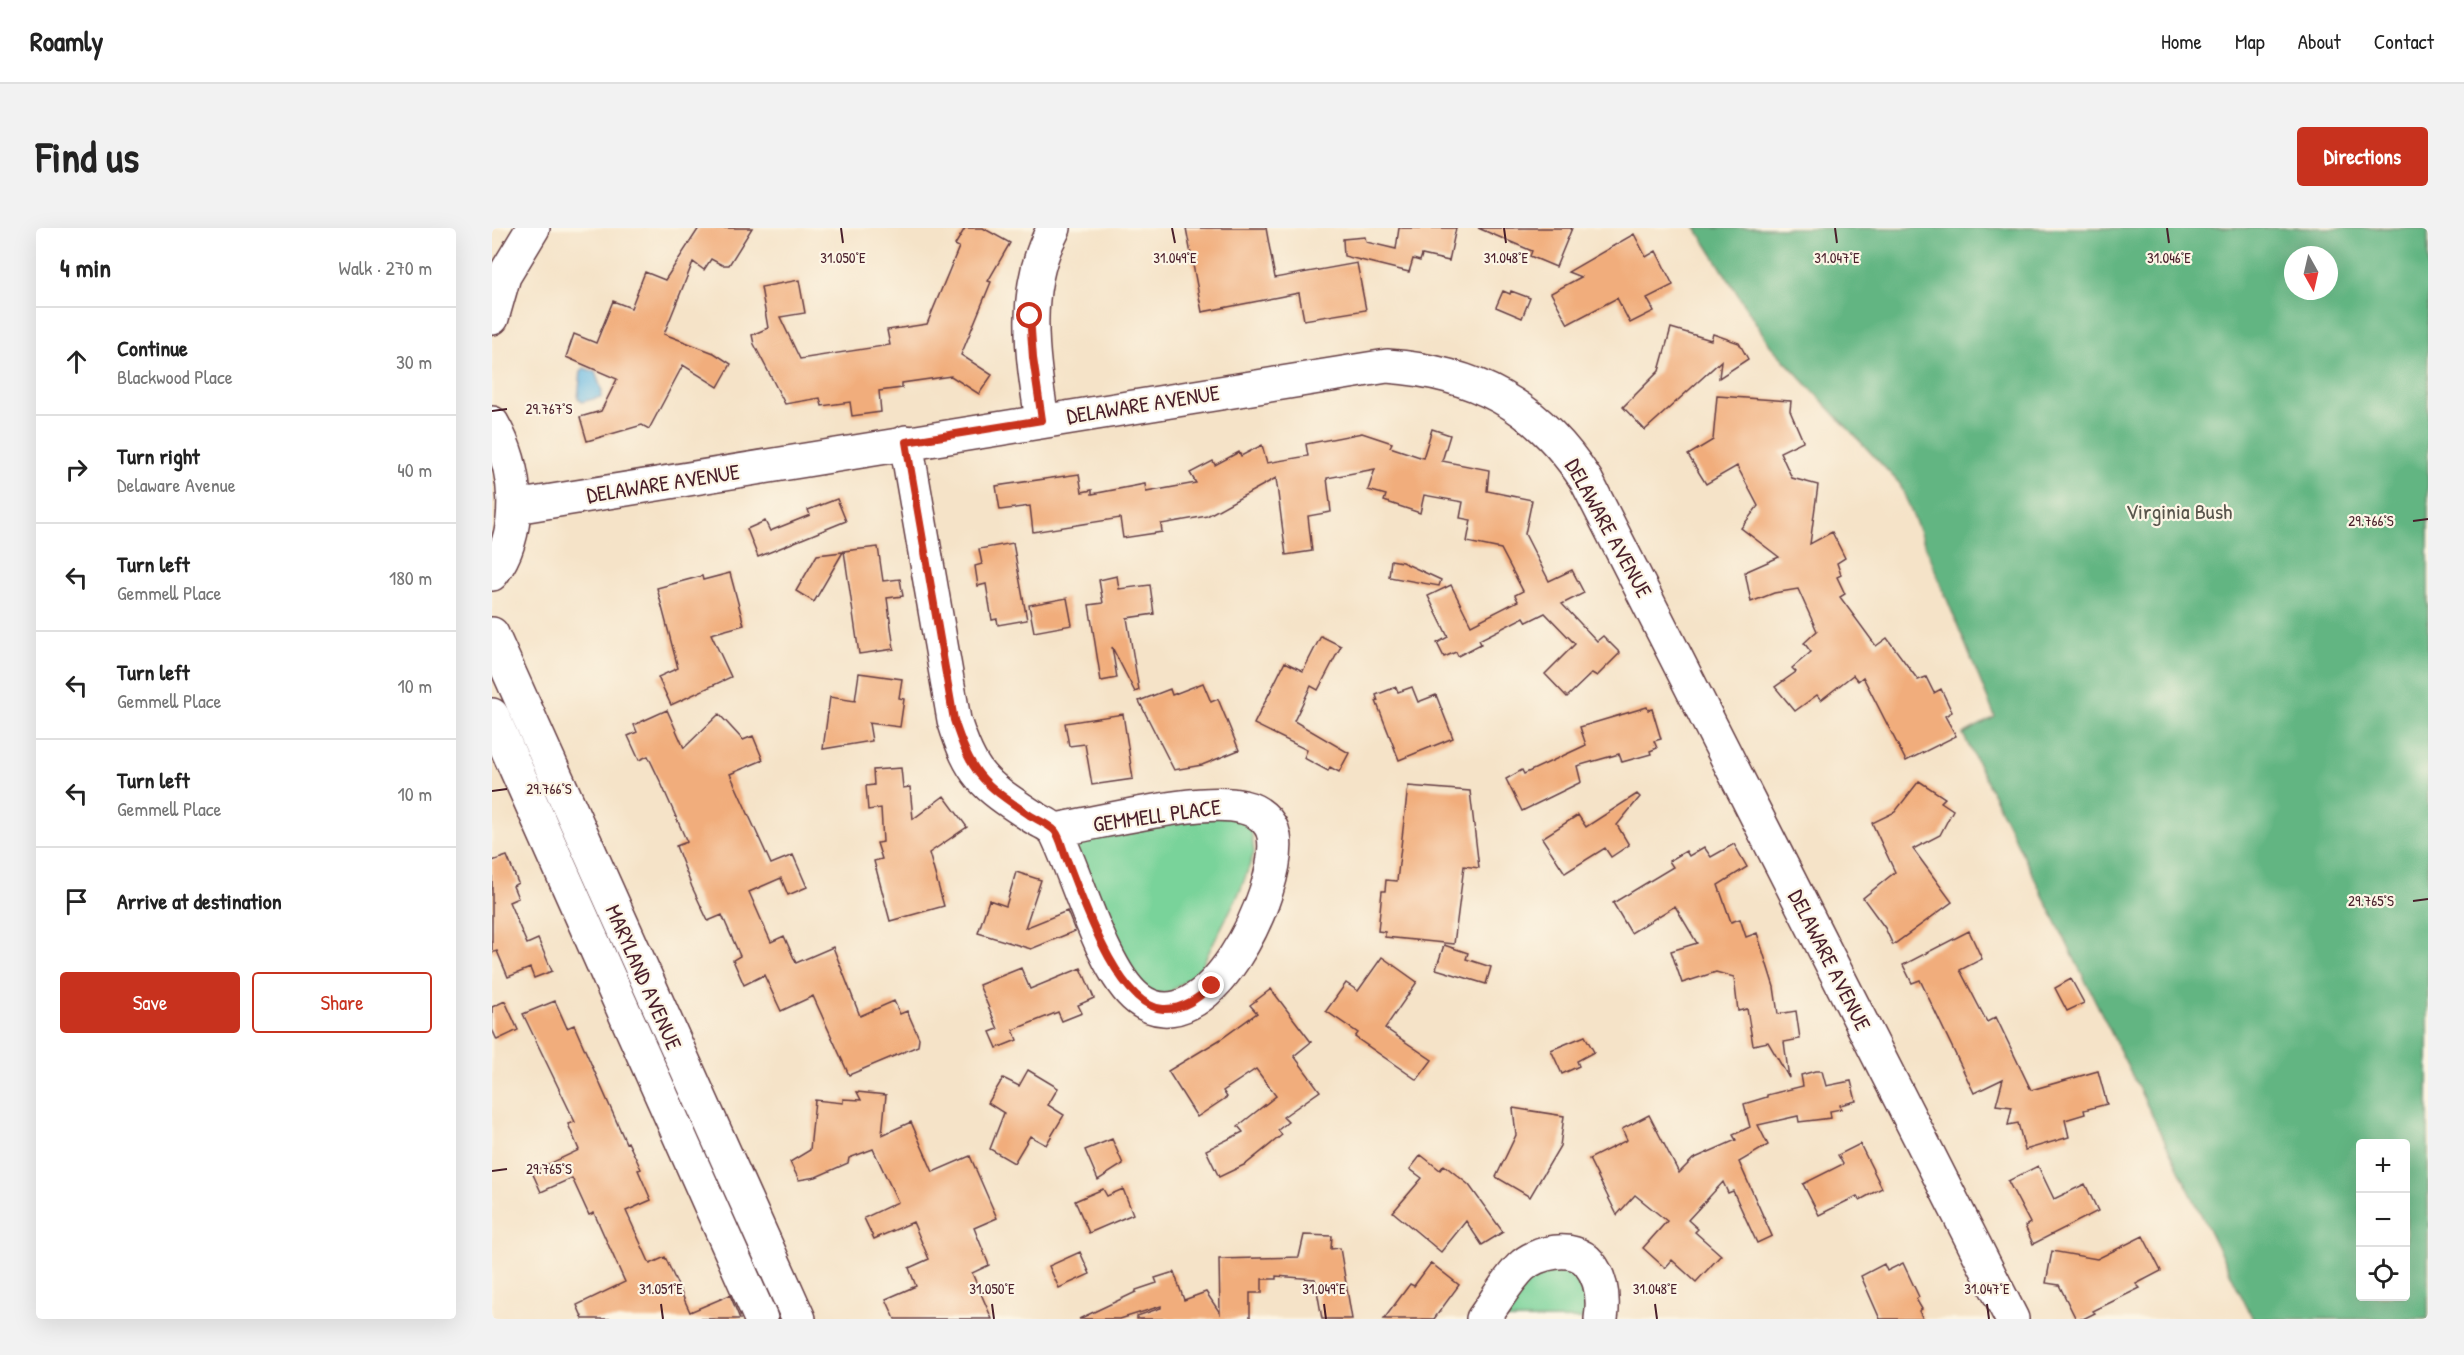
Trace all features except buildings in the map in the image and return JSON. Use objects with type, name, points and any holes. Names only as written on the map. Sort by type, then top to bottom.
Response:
[{"type":"street","points":[[492,318],[498,283],[533,228]]},
{"type":"street","points":[[1042,420],[1033,358],[1030,316],[1039,262],[1054,228]]},
{"type":"street","name":"DELAWARE AVENUE","points":[[515,507],[1387,366],[1427,369],[1462,378],[1521,408],[1552,435],[1571,457],[1612,528],[2012,1319]]},
{"type":"street","points":[[492,423],[511,473],[515,507],[503,559],[492,574]]},
{"type":"street","points":[[906,442],[954,720],[965,754],[981,779],[1054,830]]},
{"type":"street","name":"MARYLAND AVENUE","points":[[492,634],[799,1319]]},
{"type":"street","name":"MARYLAND AVENUE","points":[[492,715],[761,1319]]},
{"type":"street","name":"GEMMELL PLACE","points":[[1219,804],[1241,806],[1258,812],[1274,834],[1273,872],[1262,909],[1239,950],[1212,986],[1196,999],[1179,1007],[1163,1009],[1137,998],[1119,975],[1054,830],[1219,804]]},
{"type":"street","points":[[1484,1319],[1521,1266],[1538,1256],[1555,1252],[1572,1254],[1588,1261],[1604,1299],[1601,1319]]},
{"type":"green space","name":"Virginia Bush","points":[[1696,228],[2428,228],[2428,1319],[2253,1319],[1963,734],[1995,717],[1900,484],[1770,345]]},
{"type":"green space","points":[[1240,815],[1251,829],[1254,853],[1241,889],[1199,971],[1167,994],[1133,994],[1064,858],[1074,825]]},
{"type":"green space","points":[[1549,1267],[1573,1270],[1588,1299],[1591,1319],[1492,1319],[1521,1280]]},
{"type":"water","points":[[584,368],[595,372],[602,391],[601,397],[582,402],[578,398],[581,371]]},
{"type":"route","points":[[1030,316],[1033,358],[1042,420],[906,442],[954,720],[965,754],[981,779],[1010,802],[1054,830],[1101,940],[1119,975],[1137,998],[1163,1009],[1179,1007],[1196,999],[1212,986]]}]
